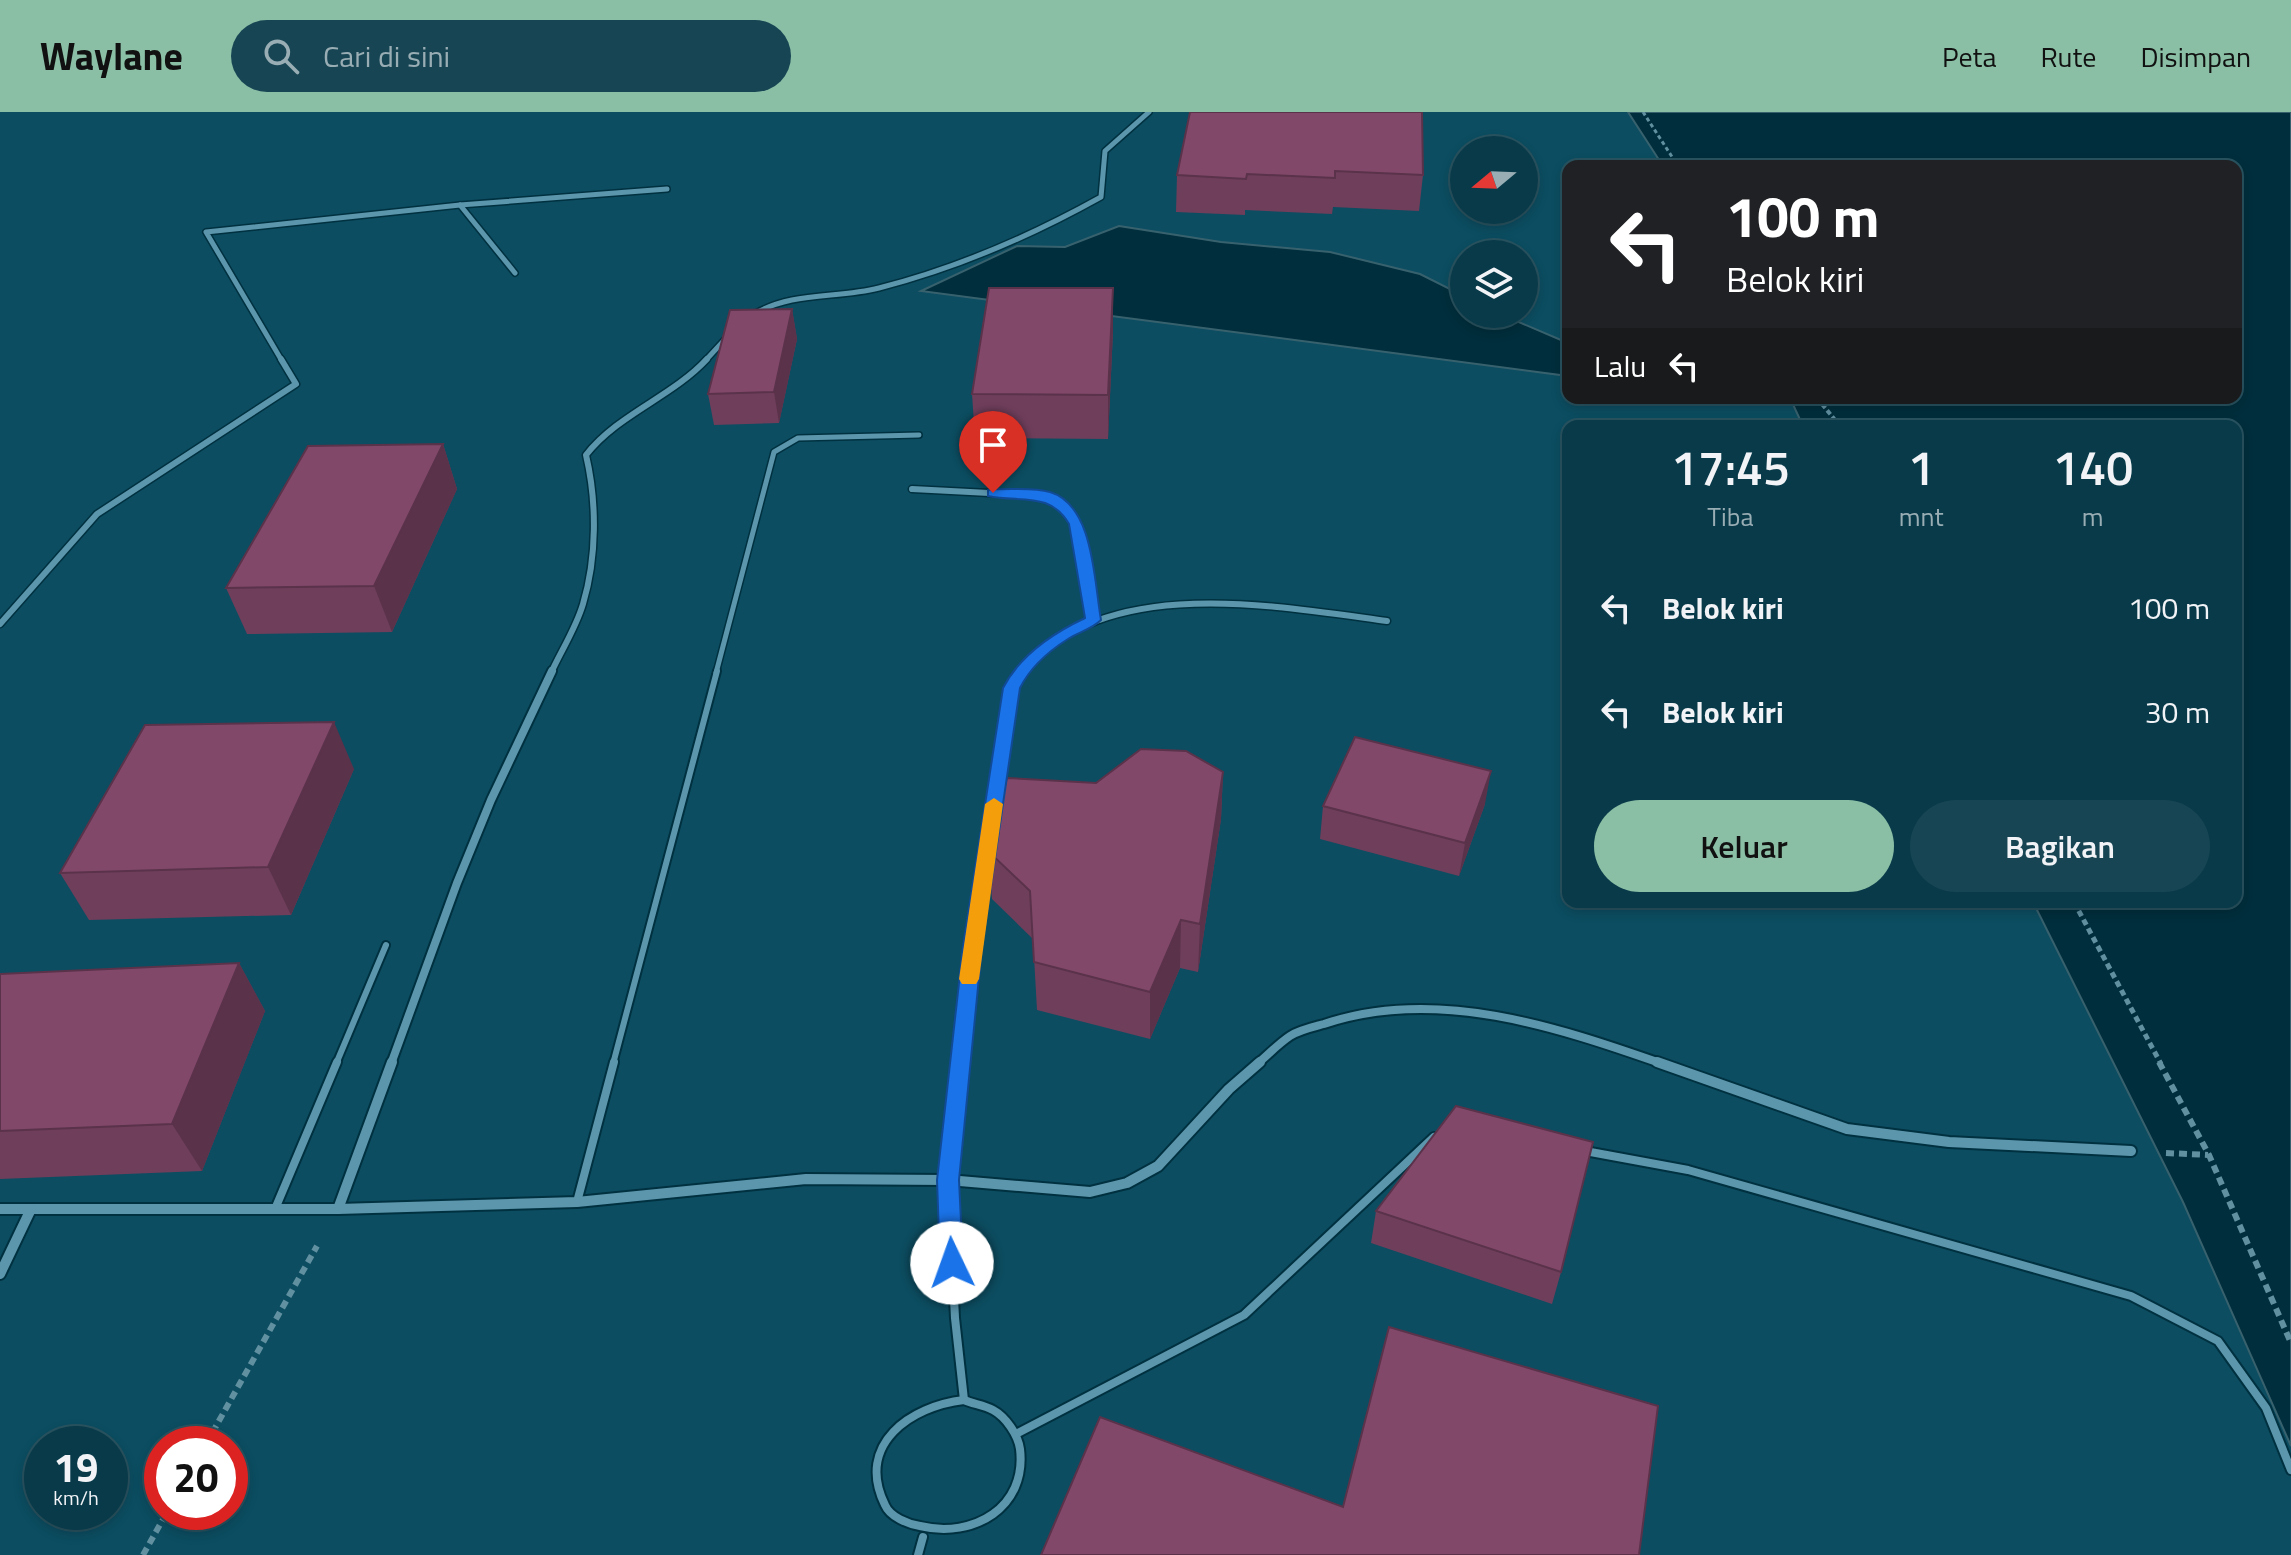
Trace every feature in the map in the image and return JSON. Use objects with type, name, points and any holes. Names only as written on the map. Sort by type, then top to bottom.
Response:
[{"type":"street","points":[[748,318],[796,296],[875,289],[945,268],[1062,220],[1101,197],[1105,151],[1149,112]]},
{"type":"street","points":[[0,624],[97,514],[296,384],[206,232],[460,205],[667,189]]},
{"type":"street","points":[[460,205],[515,273]]},
{"type":"street","points":[[338,1209],[457,883],[491,800],[583,605],[593,540],[593,486],[586,455],[601,436],[693,374],[734,329]]},
{"type":"street","points":[[912,489],[1047,496],[1067,508],[1077,524],[1093,620]]},
{"type":"street","points":[[948,1180],[973,947],[1011,688],[1019,672],[1063,635],[1093,620],[1145,608],[1258,604],[1387,621]]},
{"type":"street","points":[[0,1209],[338,1209],[577,1202],[806,1179],[948,1180],[1090,1192],[1127,1183],[1158,1166],[1229,1089],[1291,1035],[1347,1016],[1402,1009],[1486,1014],[1566,1030],[1847,1129],[1949,1142],[2131,1151]]},
{"type":"street","points":[[0,1274],[31,1209]]},
{"type":"lane","points":[[577,1202],[774,452],[798,438],[919,435]]},
{"type":"lane","points":[[275,1209],[386,945]]},
{"type":"lane","points":[[1016,1434],[1244,1315],[1352,1217],[1436,1134]]},
{"type":"lane","points":[[1567,1147],[1688,1170],[2131,1296],[2218,1341],[2266,1408],[2291,1470]]},
{"type":"lane","points":[[948,1180],[955,1318],[964,1400]]},
{"type":"lane","points":[[938,1539],[923,1537],[902,1526],[887,1509],[879,1488],[877,1465],[885,1443],[899,1423],[918,1409],[940,1401],[964,1400],[995,1411],[1016,1434],[1024,1459],[1019,1488],[1005,1513],[981,1531],[952,1540]]},
{"type":"lane","points":[[918,1555],[923,1537]]},
{"type":"path","points":[[1643,112],[1674,160]]},
{"type":"path","points":[[1822,404],[1835,420]]},
{"type":"path","points":[[2077,908],[2209,1155],[2291,1343]]},
{"type":"path","points":[[216,1426],[338,1209]]},
{"type":"path","points":[[143,1555],[157,1530]]},
{"type":"water","points":[[1628,112],[2291,112],[2291,1446],[2183,1202],[2036,908],[2242,908],[2242,420],[1800,420],[1793,404],[2242,404],[2242,160],[1659,160]]},
{"type":"water","points":[[1119,226],[1221,242],[1330,252],[1420,274],[1450,289],[1450,328],[1533,328],[1562,340],[1562,375],[921,291],[1017,246],[1065,247]]},
{"type":"building","points":[[1190,112],[1422,112],[1423,175],[1335,171],[1335,178],[1247,174],[1246,179],[1177,175]]},
{"type":"building","points":[[989,288],[1113,288],[1108,395],[972,394]]},
{"type":"building","points":[[792,309],[774,392],[708,394],[730,310]]},
{"type":"building","points":[[443,444],[374,586],[226,588],[308,446]]},
{"type":"building","points":[[334,722],[268,867],[60,873],[145,725]]},
{"type":"building","points":[[1355,737],[1491,771],[1465,843],[1323,806]]},
{"type":"building","points":[[1141,749],[1186,751],[1223,772],[1200,924],[1181,920],[1150,992],[1034,962],[1030,891],[988,851],[1007,778],[1096,783]]},
{"type":"building","points":[[239,963],[172,1124],[0,1131],[0,974]]},
{"type":"building","points":[[1456,1106],[1593,1142],[1561,1272],[1376,1211]]},
{"type":"building","points":[[1389,1327],[1658,1406],[1639,1555],[1041,1555],[1100,1417],[1343,1507]]},
{"type":"slow traffic","points":[[969,979],[994,804]]},
{"type":"route","points":[[952,1263],[948,1180],[973,947],[1011,688],[1019,672],[1036,657],[1063,635],[1093,620],[1077,524],[1067,508],[1047,496],[993,493]]}]
